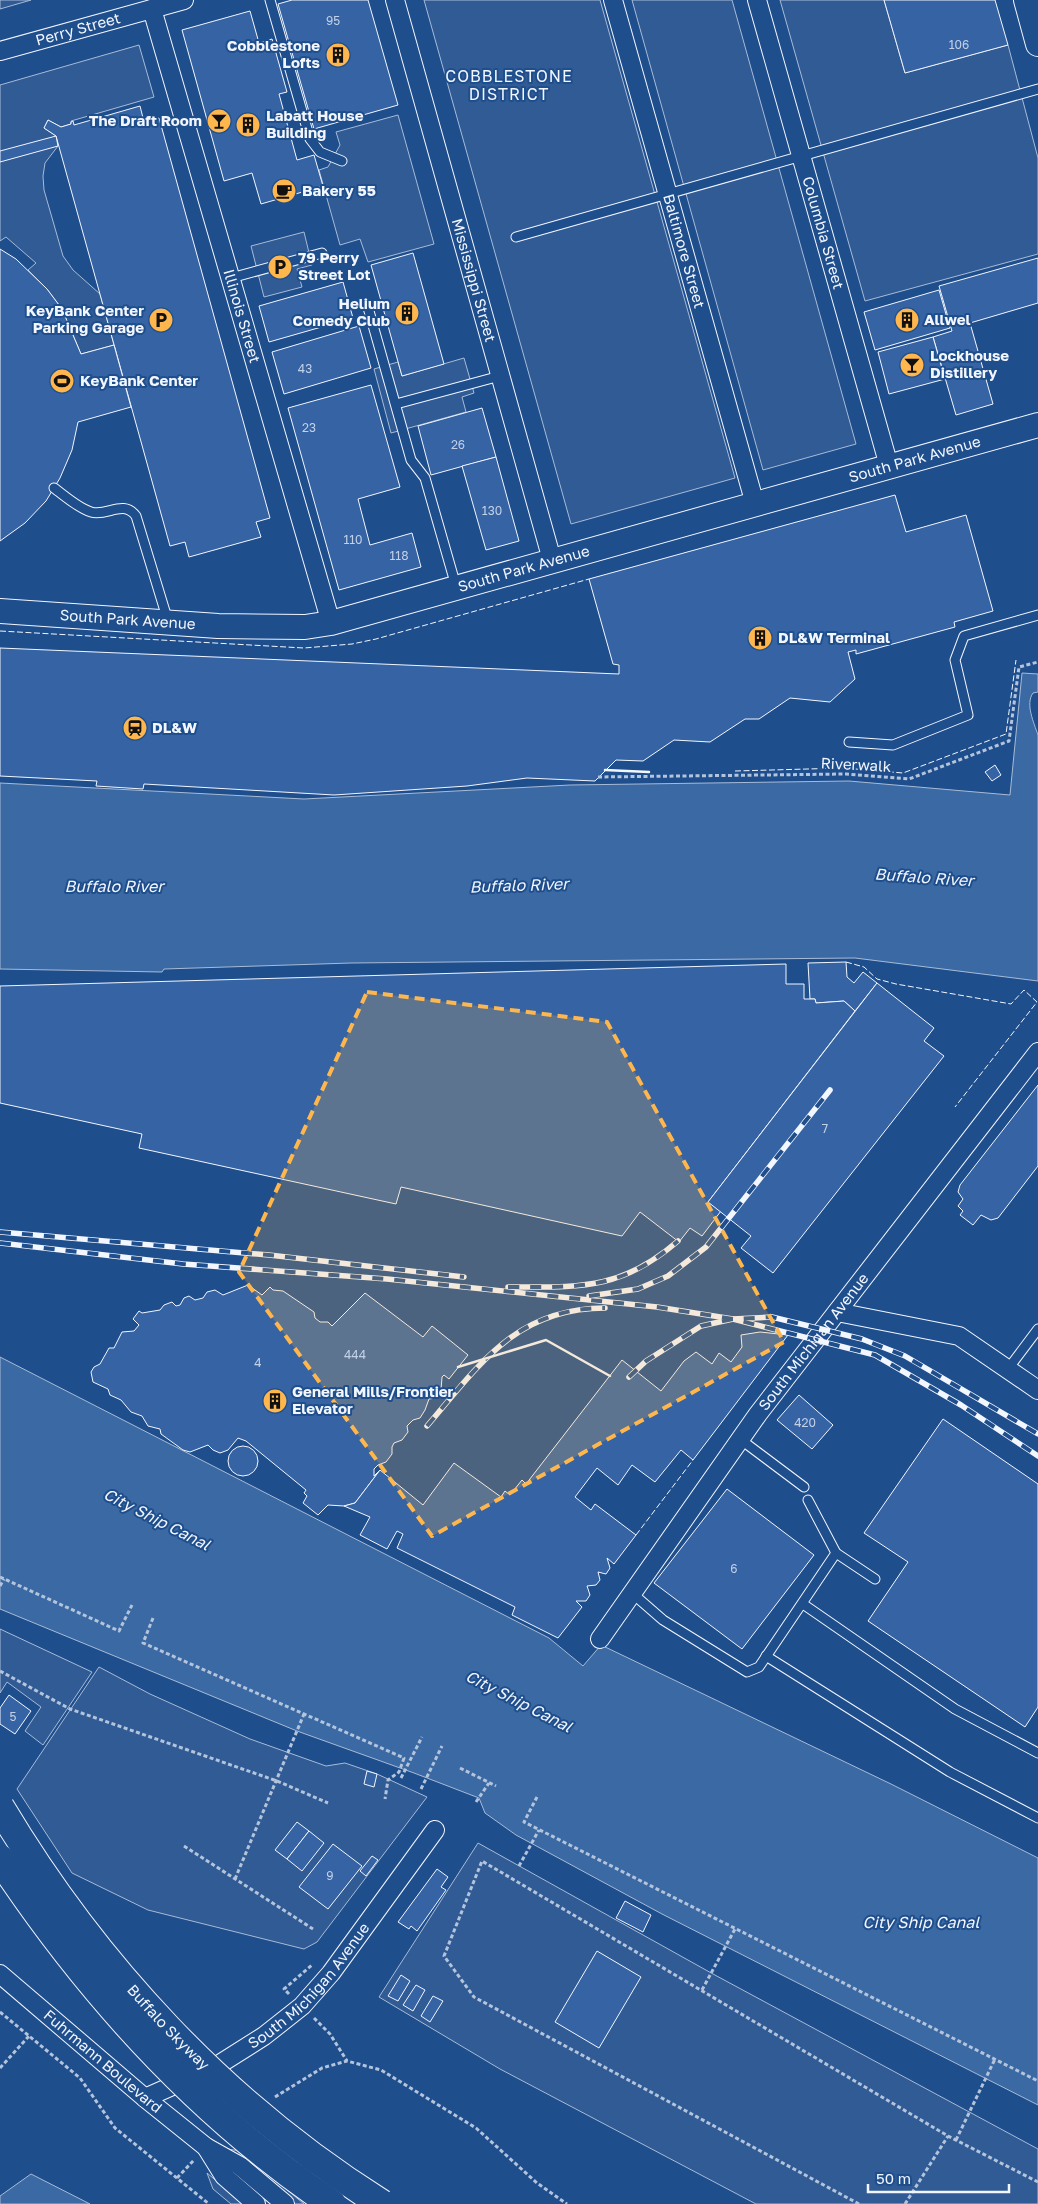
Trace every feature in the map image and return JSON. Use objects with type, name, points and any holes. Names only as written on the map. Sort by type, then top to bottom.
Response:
[{"type":"highway","name":"Buffalo Skyway","points":[[0,1807],[25,1848],[71,1914],[124,1981],[172,2034],[227,2086],[270,2123],[317,2160],[382,2204]]},
{"type":"highway","name":"Buffalo Skyway","points":[[0,1859],[71,1960],[124,2022],[234,2129],[267,2158],[332,2204]]},
{"type":"street","name":"Perry Street","points":[[0,51],[184,0]]},
{"type":"street","name":"Mississippi Street","points":[[395,0],[552,560]]},
{"type":"street","name":"Baltimore Street","points":[[613,0],[755,504]]},
{"type":"street","name":"Columbia Street","points":[[757,0],[888,466]]},
{"type":"street","points":[[1026,0],[1038,44]]},
{"type":"street","name":"Illinois Street","points":[[152,9],[331,622]]},
{"type":"street","name":"South Park Avenue","points":[[0,611],[169,624],[305,627],[331,622],[1038,425]]},
{"type":"street","name":"South Michigan Avenue","points":[[600,1639],[740,1439],[1038,1052]]},
{"type":"street","points":[[837,1312],[959,1336],[1038,1390]]},
{"type":"street","name":"South Michigan Avenue","points":[[146,2098],[215,2067],[264,2036],[302,2006],[331,1973],[435,1830]]},
{"type":"street","name":"Fuhrmann Boulevard","points":[[0,1974],[206,2147],[240,2166],[285,2204]]},
{"type":"street","name":"Fuhrmann Boulevard","points":[[206,2147],[224,2176],[256,2204]]},
{"type":"lane","points":[[270,0],[310,139],[320,152],[342,161]]},
{"type":"lane","points":[[516,237],[802,158],[1038,89]]},
{"type":"lane","points":[[231,278],[322,253]]},
{"type":"lane","points":[[367,304],[412,460],[425,478],[456,587]]},
{"type":"lane","points":[[396,404],[500,376]]},
{"type":"lane","points":[[54,488],[89,512],[96,513],[124,508],[132,510],[136,516],[169,624]]},
{"type":"lane","points":[[849,742],[893,745],[968,715],[955,660],[964,636],[1038,615]]},
{"type":"lane","points":[[1008,1369],[1038,1329]]},
{"type":"lane","points":[[740,1439],[804,1487]]},
{"type":"lane","points":[[808,1500],[836,1553],[874,1579]]},
{"type":"lane","points":[[632,1594],[663,1620],[747,1672],[759,1667],[836,1553]]},
{"type":"lane","points":[[803,1604],[955,1709],[1038,1753]]},
{"type":"lane","points":[[766,1656],[950,1772],[1038,1818]]},
{"type":"path","name":"Riverwalk","points":[[598,777],[846,774],[909,779],[1010,741],[1018,666],[1038,662]]},
{"type":"path","points":[[0,1586],[2,1578],[119,1631],[132,1605]]},
{"type":"path","points":[[153,1618],[143,1643],[404,1758],[399,1772],[388,1780],[385,1799]]},
{"type":"path","points":[[0,1671],[70,1709],[277,1781],[328,1803]]},
{"type":"path","points":[[235,1879],[304,1714]]},
{"type":"path","points":[[401,1778],[422,1737]]},
{"type":"path","points":[[421,1789],[442,1746]]},
{"type":"path","points":[[460,1768],[496,1786]]},
{"type":"path","points":[[476,1802],[489,1783]]},
{"type":"path","points":[[537,1797],[524,1822],[1038,2081]]},
{"type":"path","points":[[519,1866],[539,1830]]},
{"type":"path","points":[[184,1846],[313,1929]]},
{"type":"path","points":[[858,2204],[474,1997],[444,1956],[482,1861],[948,2136],[1038,2182]]},
{"type":"path","points":[[702,1990],[735,1929]]},
{"type":"path","points":[[291,1996],[284,1989],[314,1963]]},
{"type":"path","points":[[0,2012],[80,2078],[115,2128],[209,2204]]},
{"type":"path","points":[[310,2014],[330,2034],[347,2061]]},
{"type":"path","points":[[0,2068],[29,2036]]},
{"type":"path","points":[[956,2140],[995,2059]]},
{"type":"path","points":[[270,2100],[322,2068],[347,2061],[381,2070],[476,2128],[537,2183],[567,2204]]},
{"type":"path","points":[[905,2204],[948,2136]]},
{"type":"path","points":[[177,2178],[192,2162]]},
{"type":"highlighted area","points":[[367,992],[607,1022],[784,1342],[432,1536],[239,1272]]},
{"type":"shaded area","points":[[0,0],[31,0],[0,9]]},
{"type":"shaded area","points":[[424,0],[600,0],[735,478],[571,524]]},
{"type":"shaded area","points":[[632,0],[732,0],[856,444],[763,470]]},
{"type":"shaded area","points":[[780,0],[884,0],[905,73],[1008,45],[1038,158],[1038,254],[865,301]]},
{"type":"shaded area","points":[[139,45],[154,97],[71,121],[71,124],[61,127],[48,120],[44,128],[56,136],[58,146],[45,163],[43,176],[44,190],[63,256],[73,270],[100,294],[114,345],[81,354],[62,309],[47,289],[28,270],[36,263],[6,237],[0,241],[0,85]]},
{"type":"shaded area","points":[[398,115],[434,244],[368,262],[360,239],[340,245],[319,170],[328,167],[340,145],[336,132]]},
{"type":"shaded area","name":"79 Perry Street Lot","points":[[304,232],[312,265],[297,269],[302,287],[264,297],[251,246]]},
{"type":"shaded area","points":[[464,358],[474,393],[462,397],[466,412],[391,433],[374,369],[398,362],[402,376]]},
{"type":"shaded area","points":[[0,1629],[92,1672],[43,1745],[25,1731],[41,1707],[7,1682],[0,1693]]},
{"type":"shaded area","points":[[99,1667],[150,1694],[250,1739],[326,1766],[345,1763],[377,1774],[427,1797],[317,1942],[304,1949],[148,1910],[72,1873],[17,1789]]},
{"type":"shaded area","points":[[478,1843],[713,1974],[1038,2149],[1038,2204],[756,2204],[500,2069],[379,1997]]},
{"type":"shaded area","points":[[227,2149],[241,2151],[304,2204],[293,2204]]},
{"type":"shaded area","points":[[207,2173],[244,2204],[231,2204],[213,2189]]},
{"type":"water","name":"Buffalo River","points":[[1022,673],[1038,674],[1038,692],[1033,693],[1031,697],[1030,708],[1038,735],[1038,981],[855,958],[351,963],[164,969],[162,972],[0,969],[0,783],[304,799],[570,785],[849,781],[1010,795]]},
{"type":"water","name":"City Ship Canal","points":[[0,1357],[549,1638],[583,1666],[601,1645],[891,1784],[1038,1858],[1038,2105],[662,1914],[516,1835],[485,1813],[479,1798],[297,1731],[0,1609]]},
{"type":"water","points":[[31,2174],[90,2204],[0,2204],[0,2196]]},
{"type":"building","name":"Cobblestone Lofts","points":[[292,0],[368,0],[398,105],[314,129],[278,4]]},
{"type":"building","points":[[884,0],[995,0],[1008,45],[905,73]]},
{"type":"building","name":"Labatt House Building","points":[[250,11],[259,43],[272,39],[287,92],[279,94],[297,160],[314,155],[323,186],[261,204],[252,173],[224,181],[182,30]]},
{"type":"building","name":"KeyBank Center Parking Garage","points":[[140,106],[144,122],[159,118],[270,518],[256,522],[261,537],[189,557],[185,542],[170,546],[56,136],[44,128],[48,120],[61,127],[71,124],[73,121],[74,125]]},
{"type":"building","points":[[56,136],[58,146],[0,162],[0,151]]},
{"type":"building","name":"KeyBank Center","points":[[0,249],[16,259],[47,289],[62,309],[81,354],[114,345],[131,407],[78,422],[72,450],[60,478],[46,501],[25,523],[0,541]]},
{"type":"building","name":"Helium Comedy Club","points":[[413,253],[444,364],[402,376],[371,265]]},
{"type":"building","points":[[1038,258],[1038,303],[970,323],[993,404],[956,415],[933,337],[952,331],[939,286]]},
{"type":"building","points":[[343,282],[353,318],[269,342],[259,306]]},
{"type":"building","name":"Allwel","points":[[939,290],[950,328],[875,350],[864,312]]},
{"type":"building","points":[[359,326],[371,368],[284,394],[272,352]]},
{"type":"building","name":"Lockhouse Distillery","points":[[933,337],[945,379],[889,394],[878,352]]},
{"type":"building","points":[[371,385],[400,487],[358,499],[370,545],[412,533],[421,567],[339,590],[288,408]]},
{"type":"building","points":[[482,408],[496,457],[431,475],[418,426]]},
{"type":"building","points":[[496,457],[519,541],[486,550],[462,466]]},
{"type":"building","name":"DL&W Terminal","points":[[895,495],[906,532],[966,515],[993,611],[954,622],[955,627],[856,654],[856,650],[848,652],[855,679],[830,702],[790,698],[759,719],[745,719],[710,742],[674,740],[643,761],[616,760],[595,781],[527,778],[467,786],[334,795],[144,784],[143,789],[96,786],[97,781],[0,776],[0,648],[619,674],[619,665],[613,664],[589,579]]},
{"type":"building","points":[[995,765],[1001,775],[992,781],[985,772]]},
{"type":"building","points":[[846,962],[847,977],[854,983],[863,972],[877,983],[855,1011],[844,1001],[816,1003],[815,999],[810,999],[808,963]]},
{"type":"building","points":[[786,964],[786,984],[804,984],[804,999],[815,999],[816,1003],[844,1001],[855,1011],[708,1202],[721,1211],[702,1236],[690,1228],[679,1242],[640,1212],[622,1236],[401,1187],[396,1204],[139,1148],[142,1134],[0,1103],[0,986]]},
{"type":"building","points":[[877,983],[934,1028],[924,1041],[944,1056],[773,1273],[741,1248],[751,1236],[708,1202]]},
{"type":"building","points":[[1038,1085],[1038,1166],[998,1218],[991,1220],[981,1215],[973,1225],[960,1215],[963,1211],[958,1206],[963,1199],[958,1192],[960,1185]]},
{"type":"building","name":"General Mills/Frontier Elevator","points":[[248,1285],[262,1295],[270,1287],[273,1290],[283,1291],[314,1312],[315,1318],[320,1322],[328,1322],[332,1326],[365,1293],[423,1337],[432,1326],[468,1355],[449,1379],[444,1375],[442,1377],[441,1390],[436,1398],[429,1399],[420,1418],[413,1420],[407,1426],[408,1432],[402,1440],[394,1443],[392,1454],[386,1462],[374,1469],[374,1476],[380,1470],[355,1503],[344,1506],[328,1505],[318,1515],[303,1503],[307,1496],[304,1493],[306,1490],[246,1441],[238,1438],[228,1450],[220,1453],[208,1445],[190,1452],[183,1450],[161,1434],[160,1429],[148,1426],[142,1416],[131,1412],[121,1400],[110,1395],[108,1389],[93,1382],[91,1372],[94,1367],[100,1364],[109,1348],[114,1348],[122,1332],[134,1331],[139,1325],[133,1319],[139,1311],[142,1313],[160,1310],[164,1305],[172,1302],[176,1306],[180,1305],[184,1298],[189,1296],[195,1300],[203,1298],[207,1292],[215,1290],[223,1295]]},
{"type":"building","points":[[760,1332],[788,1335],[693,1460],[681,1450],[655,1482],[632,1465],[618,1485],[597,1468],[575,1497],[591,1510],[595,1504],[636,1535],[614,1564],[607,1558],[610,1568],[606,1574],[598,1572],[600,1580],[596,1585],[587,1586],[590,1595],[586,1601],[576,1601],[582,1607],[558,1638],[512,1615],[515,1607],[397,1548],[403,1534],[397,1531],[387,1549],[360,1535],[370,1517],[344,1506],[355,1503],[380,1470],[423,1505],[454,1463],[501,1497],[505,1491],[510,1495],[522,1480],[526,1484],[622,1360],[661,1391],[684,1361],[696,1352],[712,1364],[719,1353],[731,1362],[742,1347],[741,1335]]},
{"type":"building","points":[[799,1395],[833,1425],[812,1449],[777,1420]]},
{"type":"building","points":[[943,1419],[1038,1484],[1038,1707],[1025,1727],[868,1621],[908,1562],[864,1533]]},
{"type":"building","points":[[243,1446],[253,1451],[258,1461],[253,1471],[243,1476],[233,1471],[228,1461],[233,1451]]},
{"type":"building","points":[[727,1489],[814,1555],[742,1649],[654,1583]]},
{"type":"building","points":[[9,1695],[31,1711],[15,1734],[0,1724],[0,1708]]},
{"type":"building","points":[[367,1771],[377,1774],[374,1787],[364,1784]]},
{"type":"building","points":[[297,1822],[309,1831],[287,1859],[275,1850]]},
{"type":"building","points":[[309,1831],[324,1843],[302,1871],[287,1859]]},
{"type":"building","points":[[333,1844],[362,1866],[328,1909],[299,1887]]},
{"type":"building","points":[[372,1856],[378,1860],[366,1876],[360,1871]]},
{"type":"building","points":[[437,1869],[448,1877],[441,1887],[446,1890],[417,1931],[411,1926],[409,1929],[398,1922]]},
{"type":"building","points":[[625,1901],[651,1915],[643,1932],[616,1918]]},
{"type":"building","points":[[597,1951],[641,1977],[599,2048],[555,2022]]},
{"type":"building","points":[[401,1975],[410,1981],[398,2001],[388,1996]]},
{"type":"building","points":[[416,1985],[425,1990],[413,2011],[403,2005]]},
{"type":"building","points":[[433,1996],[443,2001],[430,2022],[421,2016]]},
{"type":"railway","points":[[589,1296],[638,1289],[668,1276],[706,1247],[830,1090]]},
{"type":"railway","points":[[0,1232],[269,1255],[464,1277]]},
{"type":"railway","points":[[508,1287],[578,1286],[617,1278],[657,1257],[678,1241]]},
{"type":"railway","points":[[0,1243],[183,1264],[387,1279],[657,1307],[733,1319],[875,1355],[961,1405],[1038,1456]]},
{"type":"railway","points":[[427,1426],[483,1362],[502,1344],[523,1329],[547,1318],[574,1311],[605,1308]]},
{"type":"railway","points":[[629,1377],[646,1361],[701,1326],[733,1319],[772,1317],[862,1339],[905,1356],[1038,1434]]},
{"type":"fence","points":[[0,631],[304,648],[352,644],[376,639],[589,579]]},
{"type":"fence","points":[[735,771],[844,768],[903,773],[1006,734],[1016,660]]},
{"type":"fence","points":[[846,962],[864,967],[877,979],[896,984],[1011,1004],[1024,990],[1037,1002],[955,1107]]},
{"type":"fence","points":[[636,1535],[693,1460]]},
{"type":"wall","points":[[605,770],[649,772]]},
{"type":"wall","points":[[458,1367],[546,1340],[610,1376]]},
{"type":"place","name":"Cobblestone Lofts","points":[[338,55]]},
{"type":"place","name":"The Draft Room","points":[[219,121]]},
{"type":"place","name":"Labatt House Building","points":[[248,125]]},
{"type":"place","name":"Bakery 55","points":[[284,191]]},
{"type":"place","name":"79 Perry Street Lot","points":[[280,267]]},
{"type":"place","name":"Helium Comedy Club","points":[[407,313]]},
{"type":"place","name":"KeyBank Center Parking Garage","points":[[161,320]]},
{"type":"place","name":"Allwel","points":[[907,320]]},
{"type":"place","name":"Lockhouse Distillery","points":[[912,365]]},
{"type":"place","name":"KeyBank Center","points":[[62,381]]},
{"type":"place","name":"DL&W Terminal","points":[[760,638]]},
{"type":"place","name":"DL&W","points":[[135,728]]},
{"type":"place","name":"General Mills/Frontier Elevator","points":[[275,1401]]},
{"type":"district","name":"COBBLESTONE DISTRICT","points":[[509,85]]}]
